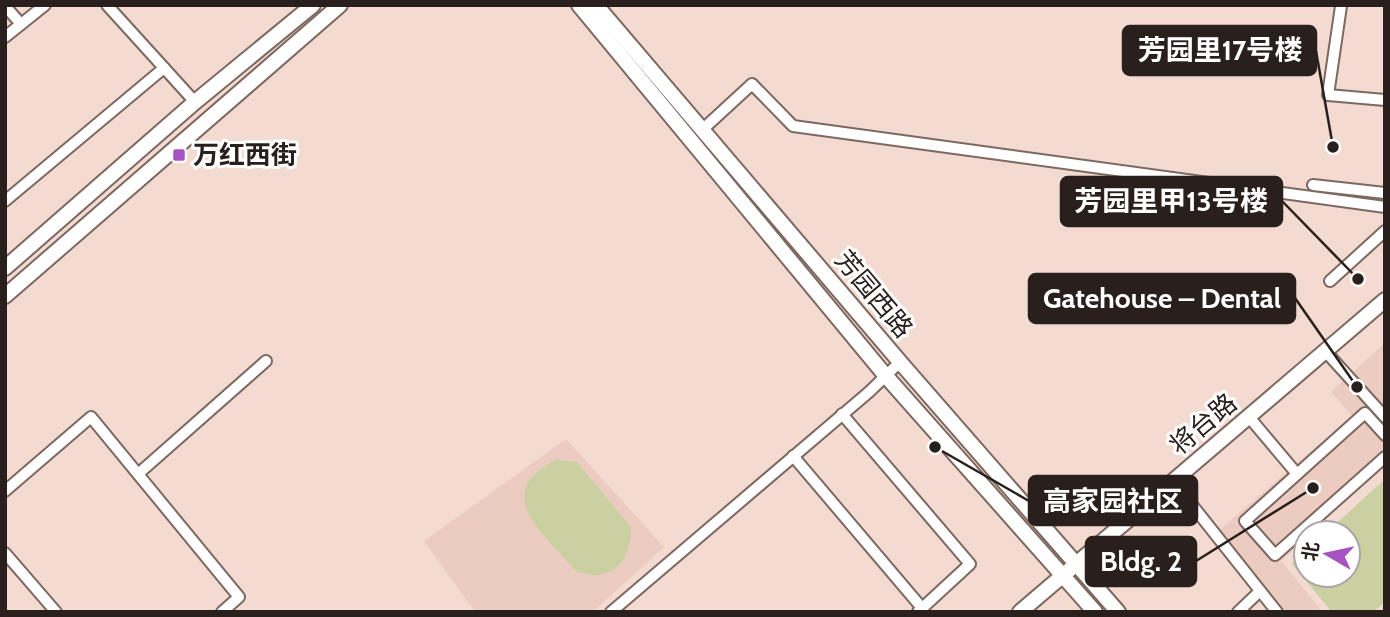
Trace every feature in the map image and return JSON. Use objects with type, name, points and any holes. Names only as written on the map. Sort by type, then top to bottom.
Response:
[{"type":"main road","points":[[5,268],[195,102],[313,5]]},
{"type":"main road","points":[[5,296],[340,5]]},
{"type":"main road","name":"芳园西路","points":[[579,5],[886,375],[1095,612]]},
{"type":"main road","name":"芳园西路","points":[[596,5],[900,362],[1118,612]]},
{"type":"main road","name":"将台路","points":[[1020,612],[1385,300]]},
{"type":"street","points":[[5,37],[45,5]]},
{"type":"street","points":[[107,5],[195,102]]},
{"type":"street","points":[[1341,5],[1328,95],[1385,100]]},
{"type":"street","points":[[5,6],[21,24]]},
{"type":"street","points":[[5,201],[164,68]]},
{"type":"street","points":[[702,130],[752,85],[793,126],[1385,207]]},
{"type":"street","points":[[1313,185],[1385,193]]},
{"type":"street","points":[[1330,281],[1385,232]]},
{"type":"street","points":[[1326,352],[1385,416]]},
{"type":"street","points":[[138,474],[266,361]]},
{"type":"street","points":[[611,612],[900,362]]},
{"type":"street","points":[[1385,435],[1365,413],[1245,521],[1275,555],[1385,457]]},
{"type":"street","points":[[793,456],[920,610],[970,564],[842,414]]},
{"type":"street","points":[[5,491],[92,417],[239,597],[222,612]]},
{"type":"street","points":[[1249,417],[1297,474]]},
{"type":"street","points":[[1172,481],[1277,612]]},
{"type":"street","points":[[5,552],[56,612]]},
{"type":"street","points":[[1238,612],[1260,591]]},
{"type":"shaded area","points":[[1385,343],[1385,464],[1325,519],[1292,519],[1292,550],[1281,561],[1292,574],[1292,589],[1304,589],[1323,612],[1283,612],[1217,532],[1352,416],[1331,392]]},
{"type":"shaded area","points":[[566,439],[664,547],[593,612],[475,612],[424,541]]},
{"type":"green space","points":[[556,460],[577,462],[631,527],[629,543],[621,563],[608,572],[597,575],[577,572],[529,515],[525,500],[526,486],[536,473]]},
{"type":"green space","points":[[1385,479],[1385,602],[1373,612],[1332,612],[1313,589],[1362,589],[1362,519],[1341,519]]},
{"type":"place","name":"芳园里17号楼","points":[[1333,147]]},
{"type":"place","name":"万红西街","points":[[179,155]]},
{"type":"place","name":"芳园里甲13号楼","points":[[1358,279]]},
{"type":"place","name":"Gatehouse – Dental","points":[[1357,387]]},
{"type":"place","name":"高家园社区","points":[[935,447]]},
{"type":"place","name":"Bldg. 2","points":[[1313,488]]}]
